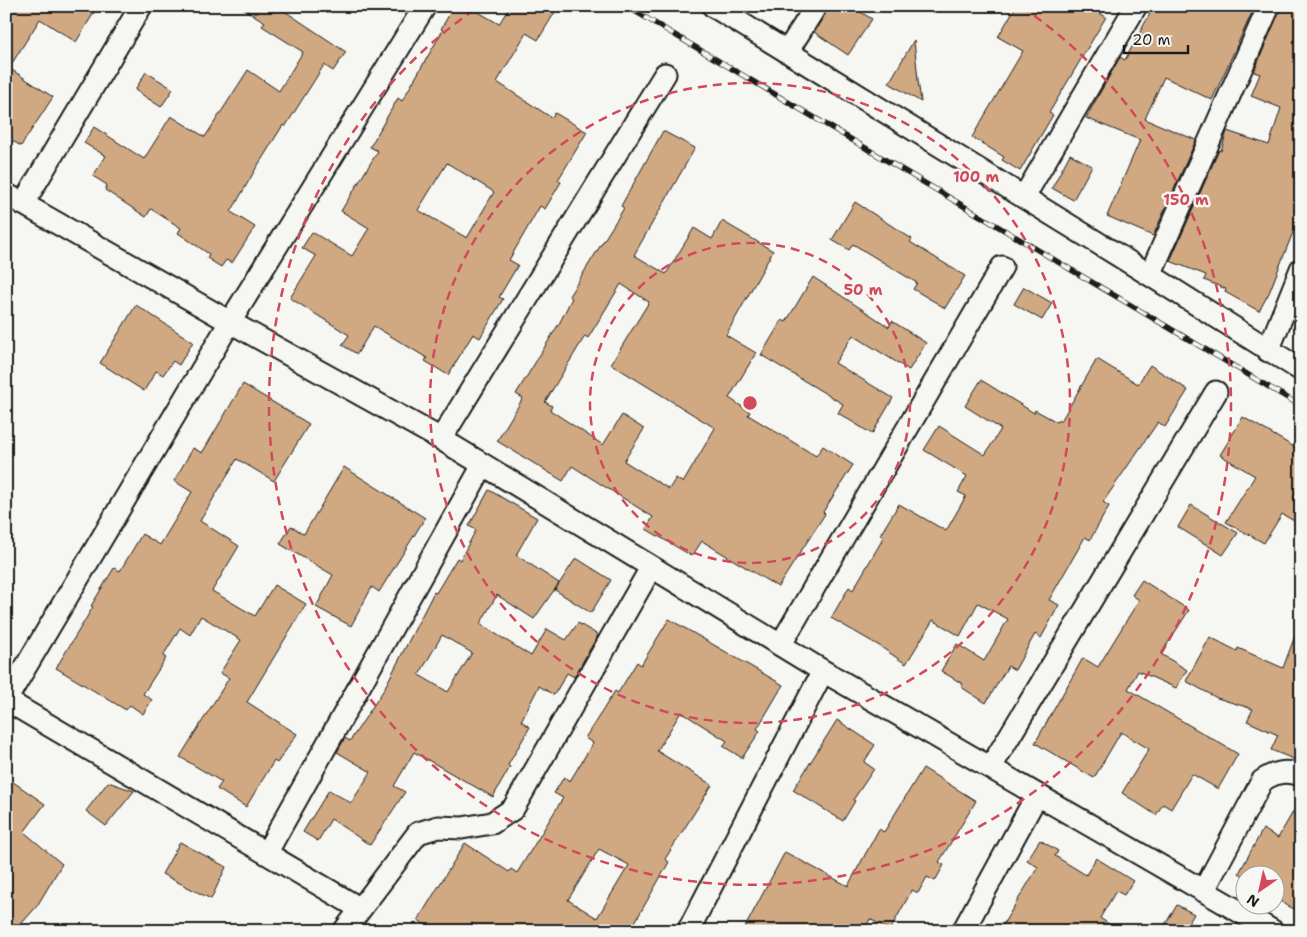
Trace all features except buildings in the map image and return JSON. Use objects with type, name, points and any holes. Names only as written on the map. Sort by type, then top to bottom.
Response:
[{"type":"street","points":[[141,6],[15,199],[230,322],[441,439],[651,568],[823,670],[991,767],[1037,796],[1273,931]]},
{"type":"street","points":[[359,908],[267,852],[6,700],[230,322],[425,6]]},
{"type":"street","points":[[713,6],[1301,370]]},
{"type":"street","points":[[787,52],[816,6]]},
{"type":"street","points":[[1024,197],[1136,6]]},
{"type":"street","points":[[1150,275],[1269,6]]},
{"type":"street","points":[[441,439],[665,74]]},
{"type":"street","points":[[781,644],[1002,267]]},
{"type":"street","points":[[1268,351],[1301,269]]},
{"type":"street","points":[[991,767],[1216,392]]},
{"type":"street","points":[[267,852],[483,464]]},
{"type":"street","points":[[344,931],[359,908],[418,833],[438,827],[462,828],[492,823],[513,809],[651,568]]},
{"type":"street","points":[[688,931],[823,670]]},
{"type":"street","points":[[1204,890],[1262,781],[1274,773],[1290,772],[1301,776]]},
{"type":"street","points":[[963,931],[1037,796]]},
{"type":"railway","points":[[626,6],[1301,406]]}]
